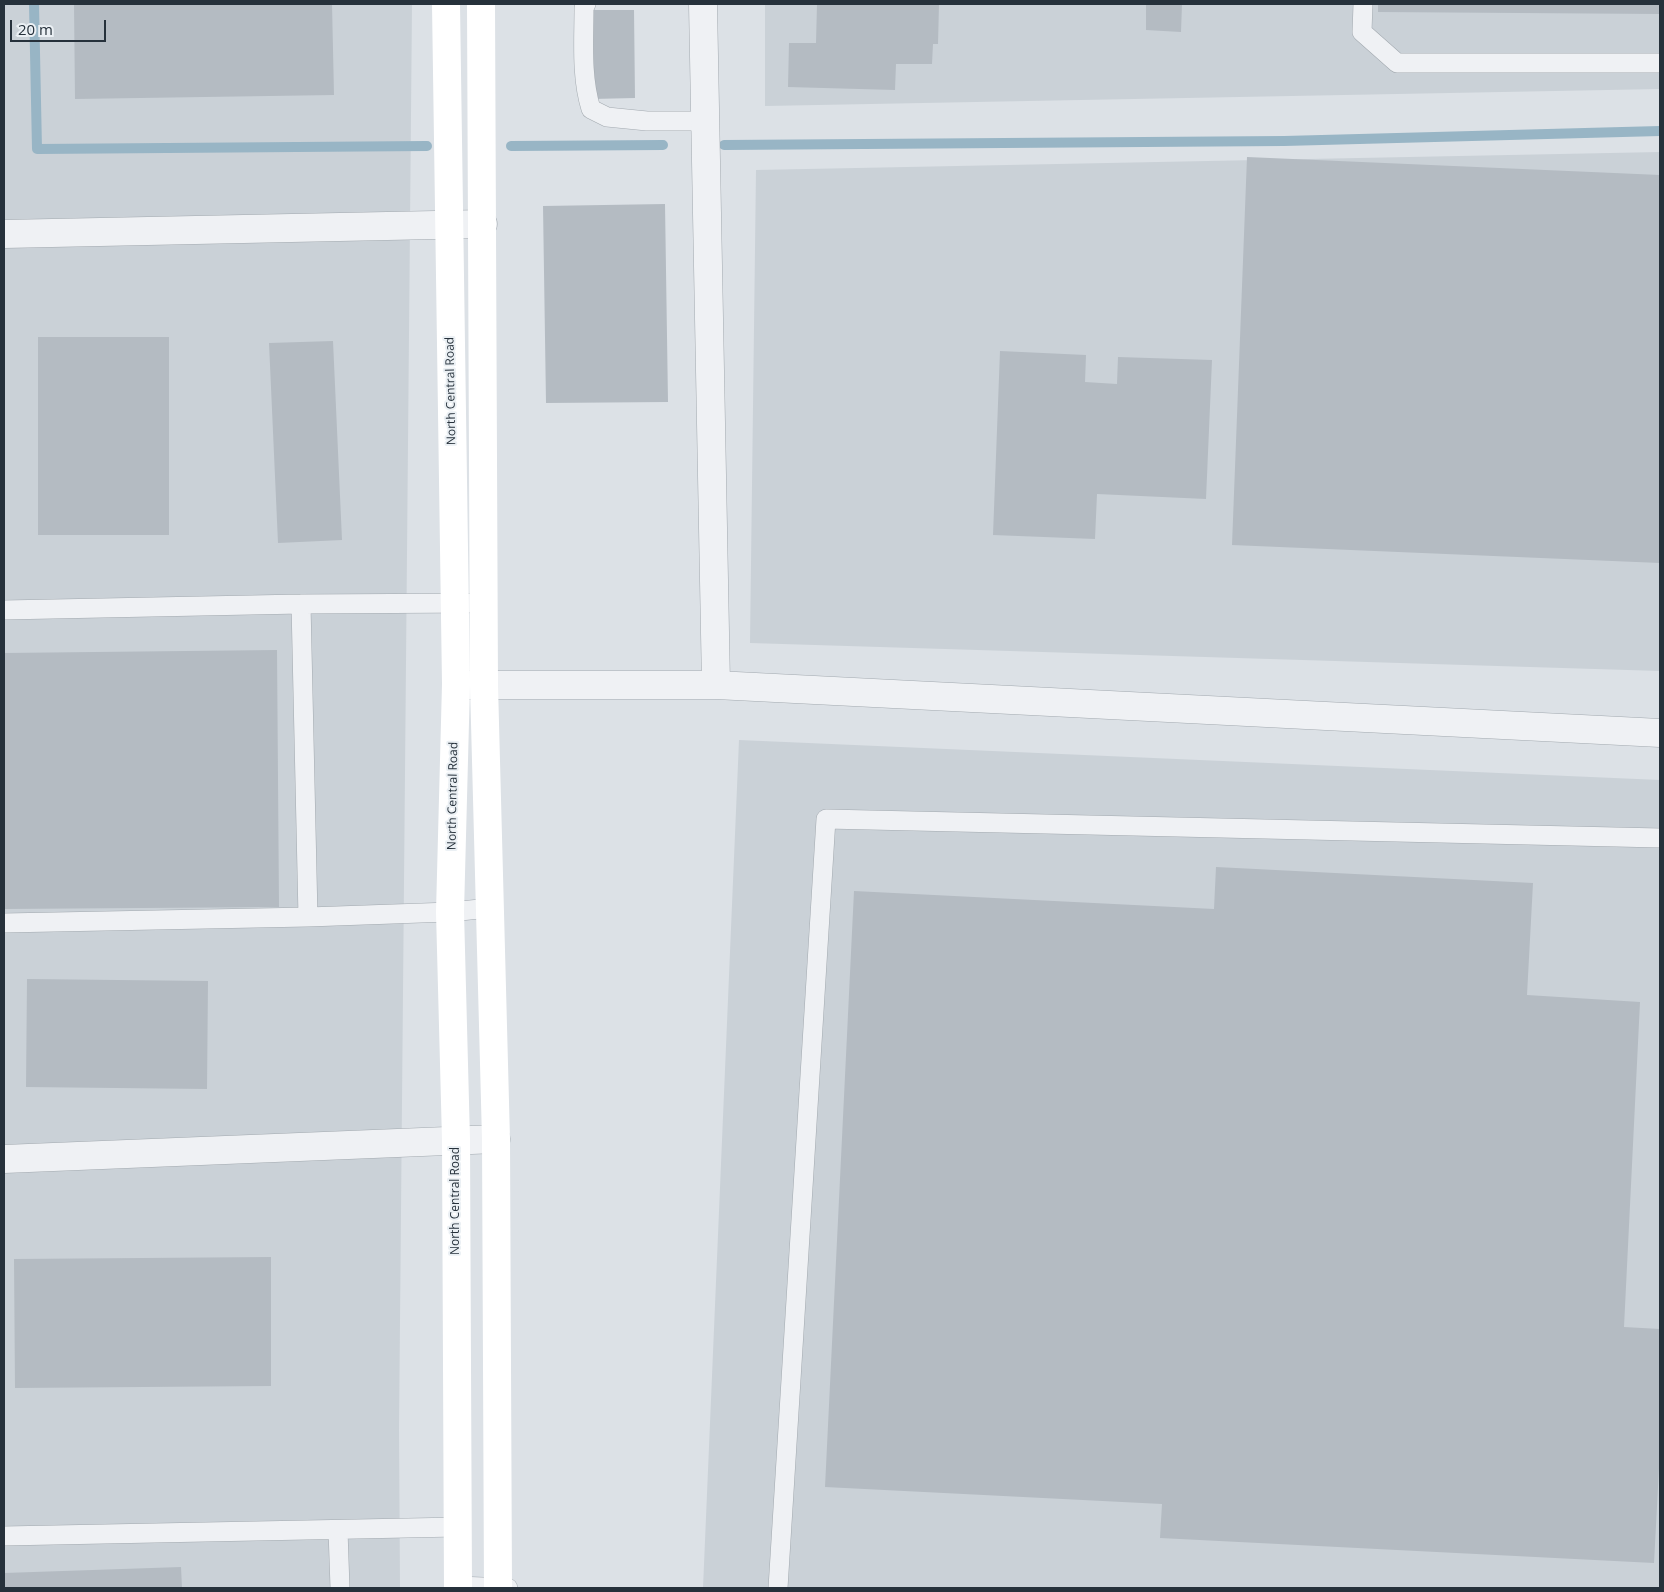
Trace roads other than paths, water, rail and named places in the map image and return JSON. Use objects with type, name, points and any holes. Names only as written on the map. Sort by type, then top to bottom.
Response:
[{"type":"main road","name":"North Central Road","points":[[446,4],[456,684],[450,912],[456,1140],[458,1587]]},
{"type":"main road","points":[[481,4],[484,685],[496,1140],[498,1588]]},
{"type":"street","points":[[702,4],[716,685]]},
{"type":"street","points":[[4,234],[483,224]]},
{"type":"street","points":[[456,684],[716,685],[1660,733]]},
{"type":"street","points":[[4,1159],[456,1140],[496,1140]]},
{"type":"lane","points":[[586,4],[584,8],[585,67],[587,93],[591,109],[608,117],[647,121],[705,121]]},
{"type":"lane","points":[[1363,4],[1362,32],[1397,63],[1660,62]]},
{"type":"lane","points":[[4,610],[301,604],[484,603]]},
{"type":"lane","points":[[301,604],[308,917]]},
{"type":"lane","points":[[778,1588],[826,819],[1660,838]]},
{"type":"lane","points":[[4,923],[308,917],[450,912],[490,908]]},
{"type":"lane","points":[[4,1536],[458,1527]]},
{"type":"lane","points":[[338,1530],[340,1588]]},
{"type":"lane","points":[[458,1587],[508,1588]]},
{"type":"waterway","points":[[34,4],[37,149],[427,146]]},
{"type":"waterway","points":[[724,145],[1284,141],[1660,131]]},
{"type":"waterway","points":[[511,146],[663,145]]}]
